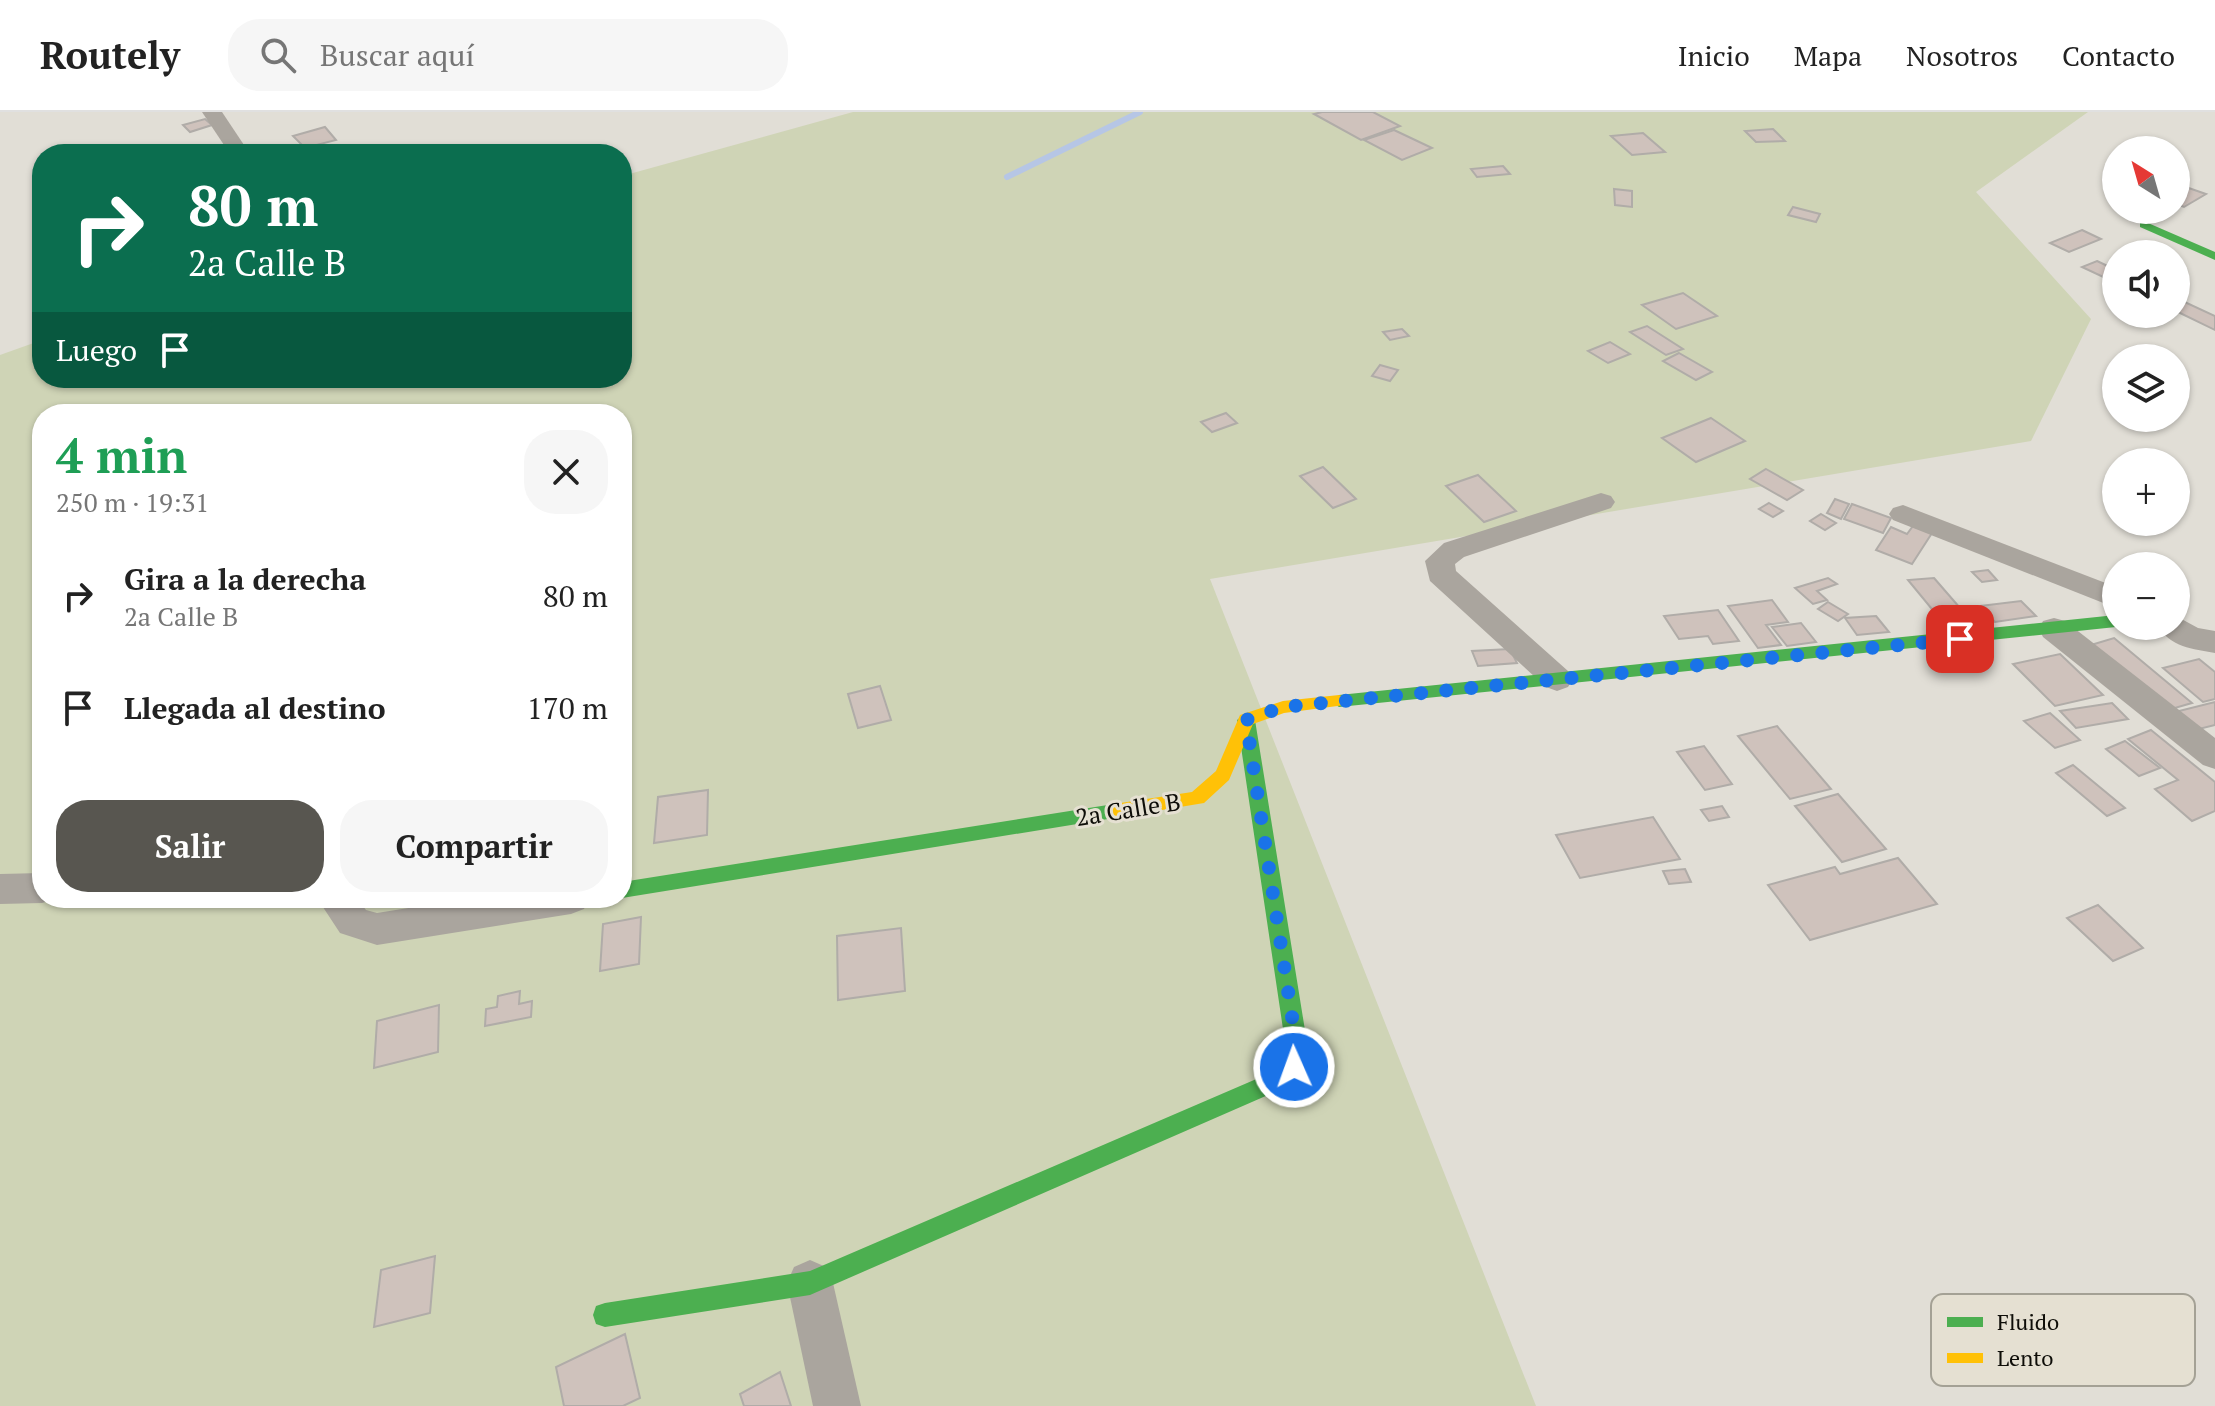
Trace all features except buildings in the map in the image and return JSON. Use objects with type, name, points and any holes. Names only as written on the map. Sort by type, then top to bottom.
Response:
[{"type":"street","points":[[212,112],[233,144]]},
{"type":"street","points":[[2144,225],[2215,256]]},
{"type":"street","points":[[1557,679],[1441,574],[1440,561],[1454,550],[1601,502]]},
{"type":"street","points":[[1903,514],[2102,592]]},
{"type":"street","points":[[605,1315],[810,1283],[1276,1081],[1294,1067],[1297,1049],[1246,720],[1283,707],[2102,623]]},
{"type":"street","points":[[2054,629],[2215,756]]},
{"type":"street","points":[[2190,637],[2215,642]]},
{"type":"street","name":"2a Calle B","points":[[632,888],[1197,798],[1223,775],[1246,720]]},
{"type":"street","points":[[0,889],[32,888]]},
{"type":"street","points":[[343,908],[353,922],[377,929],[508,908]]},
{"type":"street","points":[[810,1283],[837,1406]]},
{"type":"green space","points":[[853,112],[2088,112],[1976,192],[2091,319],[2031,441],[1210,579],[1536,1406],[0,1406],[0,355],[32,344],[32,388],[632,388],[632,173]]},
{"type":"waterway","points":[[1007,177],[1140,112]]},
{"type":"traffic: fast","points":[[2144,225],[2215,256]]},
{"type":"traffic: fast","points":[[1339,701],[2102,622]]},
{"type":"traffic: fast","points":[[605,1315],[810,1283],[1276,1081],[1294,1067],[1297,1049],[1246,720]]},
{"type":"traffic: fast","points":[[632,888],[1114,811]]},
{"type":"traffic: slow","points":[[1114,811],[1197,798],[1223,775],[1246,720],[1283,707],[1339,701]]},
{"type":"route","points":[[1294,1067],[1297,1049],[1246,720],[1283,707],[1960,639]]}]
